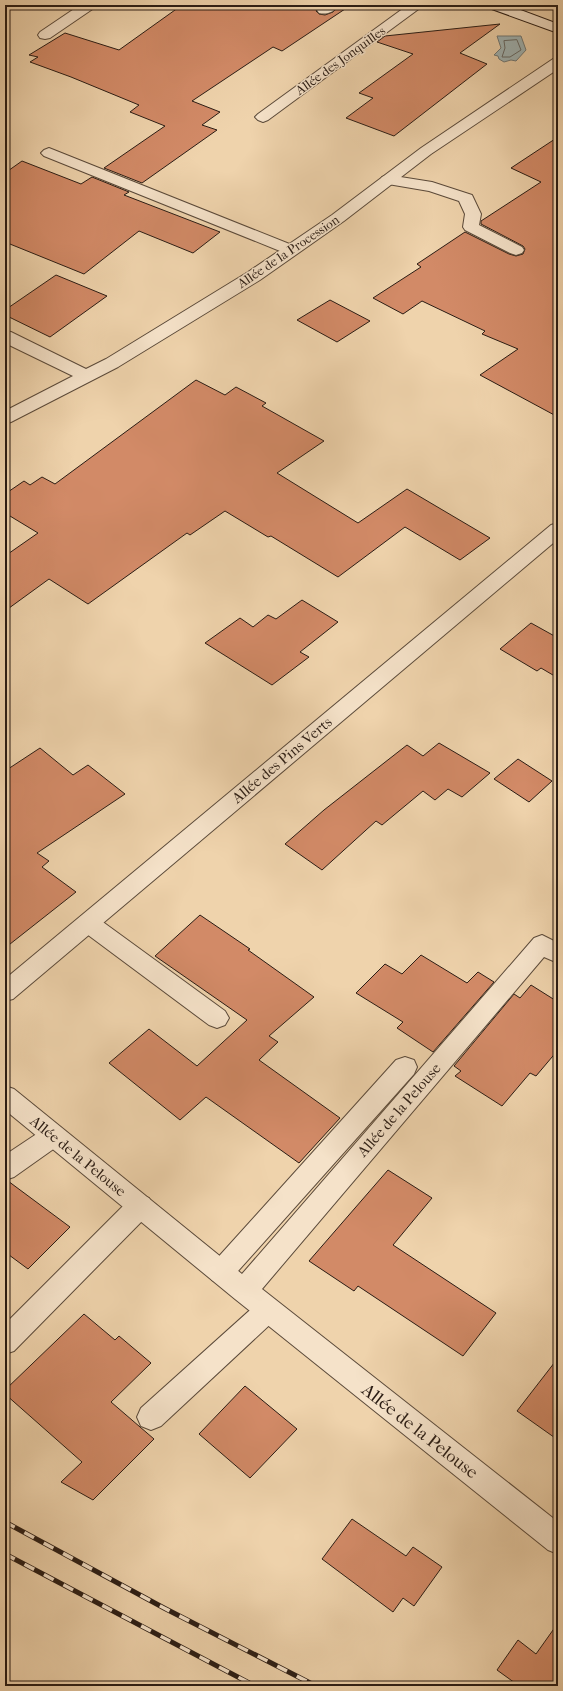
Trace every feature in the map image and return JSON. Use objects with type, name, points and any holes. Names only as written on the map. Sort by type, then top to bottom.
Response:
[{"type":"street","points":[[45,35],[89,5]]},
{"type":"street","name":"Allée des Jonquilles","points":[[263,117],[417,5]]},
{"type":"street","points":[[494,5],[558,29]]},
{"type":"street","name":"Allée de la Procession","points":[[5,418],[112,363],[254,276],[338,218],[426,151],[558,62]]},
{"type":"street","points":[[48,153],[291,250]]},
{"type":"street","points":[[388,180],[432,187],[466,198],[473,214],[471,227],[516,250]]},
{"type":"street","points":[[5,336],[86,376]]},
{"type":"street","name":"Allée des Pins Verts","points":[[5,992],[558,529]]},
{"type":"street","points":[[88,923],[216,1018]]},
{"type":"street","name":"Allée de la Pelouse","points":[[244,1291],[542,944],[558,954]]},
{"type":"street","points":[[221,1272],[405,1067]]},
{"type":"street","name":"Allée de la Pelouse","points":[[5,1096],[244,1291],[555,1533]]},
{"type":"street","points":[[5,1169],[53,1136]]},
{"type":"street","points":[[5,1342],[140,1206]]},
{"type":"street","points":[[152,1417],[268,1310]]},
{"type":"water","points":[[497,36],[521,36],[526,50],[516,61],[511,60],[504,62],[499,59],[498,56],[494,55],[501,48]]},
{"type":"building","points":[[182,5],[320,5],[316,11],[319,14],[325,15],[333,12],[340,5],[351,5],[282,51],[273,47],[192,101],[220,112],[202,125],[217,130],[142,183],[104,168],[165,126],[130,112],[139,105],[30,62],[38,57],[29,55],[65,33],[119,50]]},
{"type":"building","points":[[500,24],[460,53],[487,64],[394,136],[346,118],[373,98],[359,93],[413,54],[377,42],[385,36]]},
{"type":"building","points":[[558,137],[558,417],[480,375],[518,349],[482,334],[485,331],[422,301],[403,314],[373,298],[421,267],[417,264],[465,232],[509,254],[516,256],[523,254],[525,249],[523,246],[481,224],[481,221],[541,182],[511,168]]},
{"type":"building","points":[[22,161],[81,184],[92,177],[129,192],[124,195],[220,232],[193,253],[139,231],[84,274],[5,242],[5,173]]},
{"type":"building","points":[[56,275],[107,296],[50,337],[5,315],[5,310]]},
{"type":"building","points":[[330,300],[370,321],[337,342],[297,320]]},
{"type":"building","points":[[196,380],[225,395],[236,387],[266,403],[262,406],[324,441],[277,473],[358,523],[407,489],[490,538],[460,560],[405,527],[338,577],[271,536],[268,537],[225,511],[190,535],[187,533],[88,604],[49,579],[5,611],[5,556],[38,533],[5,513],[5,494],[24,481],[30,485],[42,477],[55,484]]},
{"type":"building","points":[[302,600],[338,622],[300,652],[309,657],[272,685],[205,643],[240,618],[253,627],[268,615],[276,619]]},
{"type":"building","points":[[531,623],[558,638],[558,678],[541,668],[537,671],[500,649]]},
{"type":"building","points":[[439,743],[490,773],[462,797],[448,789],[435,800],[423,791],[382,825],[376,821],[322,870],[285,844],[324,810],[407,745],[423,756]]},
{"type":"building","points":[[40,748],[73,775],[88,765],[125,794],[37,853],[49,861],[42,867],[76,892],[5,948],[5,771]]},
{"type":"building","points":[[518,759],[552,781],[529,802],[494,779]]},
{"type":"building","points":[[200,915],[250,949],[248,950],[314,997],[269,1036],[278,1042],[259,1060],[340,1118],[299,1163],[206,1097],[180,1120],[109,1063],[149,1029],[197,1066],[247,1020],[155,956]]},
{"type":"building","points":[[421,955],[467,983],[478,972],[494,982],[433,1052],[397,1028],[403,1022],[356,993],[385,964],[402,974]]},
{"type":"building","points":[[531,985],[558,1002],[558,1050],[536,1076],[530,1073],[502,1106],[455,1076],[461,1071],[454,1066],[514,994],[520,998]]},
{"type":"building","points":[[388,1170],[432,1198],[393,1245],[496,1313],[463,1356],[358,1286],[354,1291],[309,1261]]},
{"type":"building","points":[[5,1181],[8,1181],[70,1227],[28,1269],[5,1252]]},
{"type":"building","points":[[84,1314],[115,1340],[119,1336],[151,1363],[111,1402],[154,1439],[93,1500],[61,1482],[82,1462],[5,1394],[5,1390]]},
{"type":"building","points":[[558,1358],[558,1440],[517,1411]]},
{"type":"building","points":[[245,1386],[297,1429],[250,1478],[199,1434]]},
{"type":"building","points":[[352,1519],[406,1556],[413,1547],[442,1567],[414,1606],[403,1598],[393,1612],[322,1559]]},
{"type":"building","points":[[558,1623],[558,1686],[512,1686],[515,1683],[497,1670],[518,1640],[536,1654]]},
{"type":"railway","points":[[5,1522],[164,1608],[316,1686]]},
{"type":"railway","points":[[5,1554],[255,1686]]}]
